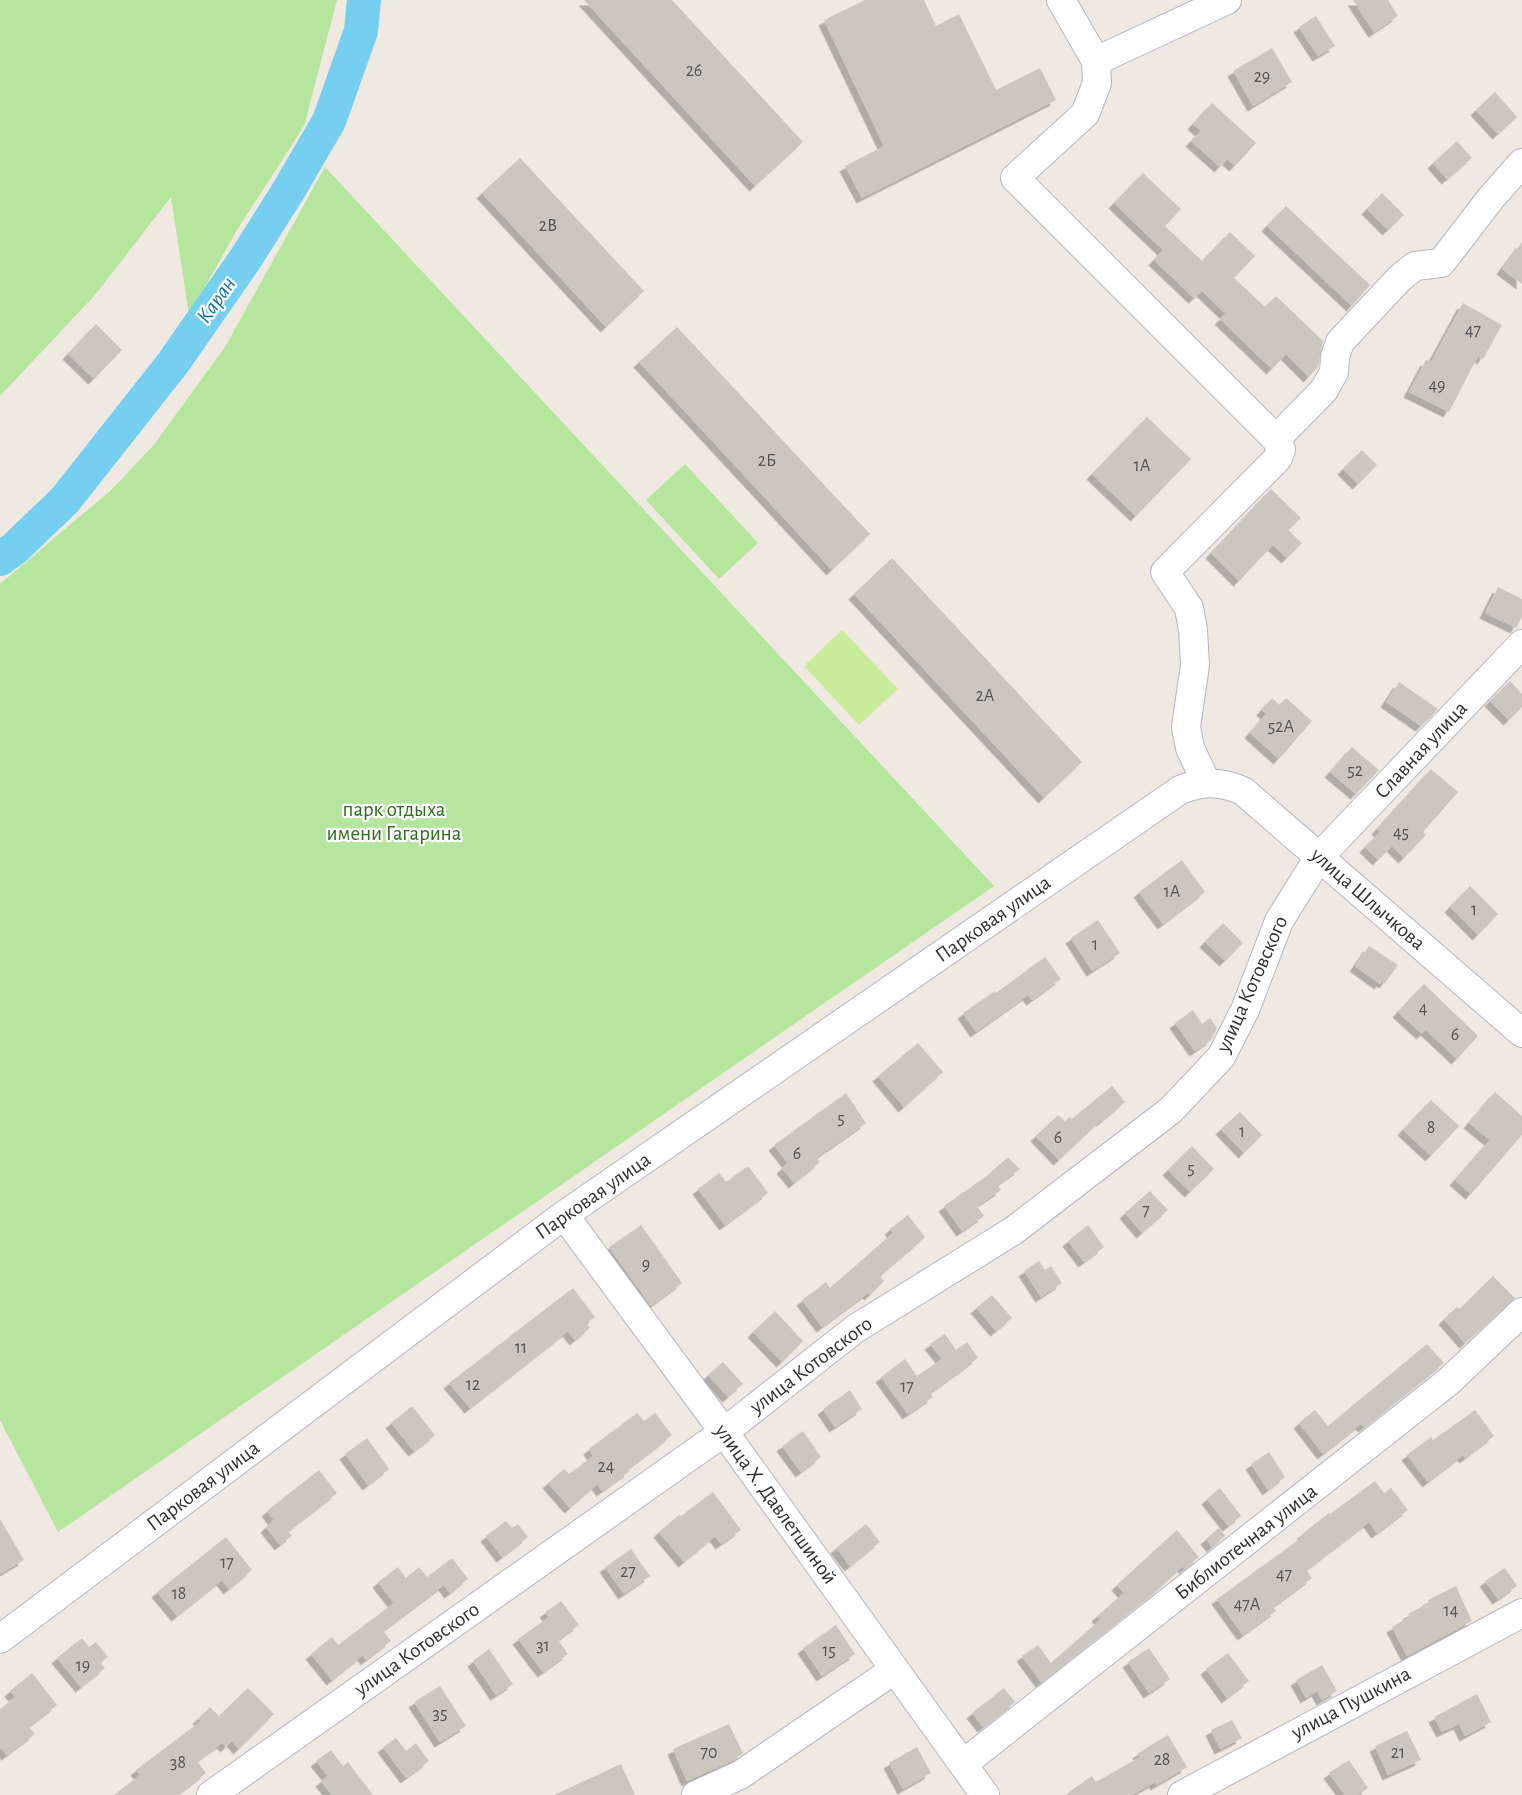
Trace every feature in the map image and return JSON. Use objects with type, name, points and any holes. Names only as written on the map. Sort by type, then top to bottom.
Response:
[{"type":"street","points":[[1061,0],[1096,62],[1097,83],[1085,114],[1015,178],[1276,439],[1281,449],[1278,458],[1165,572],[1189,608],[1195,664],[1186,727],[1190,748],[1206,782]]},
{"type":"street","points":[[1096,62],[1227,0]]},
{"type":"street","points":[[1276,439],[1324,390],[1334,372],[1335,357],[1340,342],[1415,266],[1441,262],[1491,198],[1522,163]]},
{"type":"street","name":"Славная улица","points":[[1319,857],[1522,644]]},
{"type":"street","name":"улица Шлычкова","points":[[1206,782],[1229,785],[1243,791],[1522,1033]]},
{"type":"street","name":"Парковая улица","points":[[0,1639],[564,1215],[1180,790],[1206,782]]},
{"type":"street","name":"улица Котовского","points":[[211,1795],[724,1432],[855,1329],[1014,1231],[1171,1110],[1221,1057],[1245,1010],[1279,921],[1319,857]]},
{"type":"street","name":"улица Х. Давлетшиной","points":[[564,1215],[724,1432],[985,1795]]},
{"type":"street","name":"Библиотечная улица","points":[[963,1764],[1448,1382],[1522,1312]]},
{"type":"street","name":"улица Пушкина","points":[[1182,1795],[1522,1613]]},
{"type":"street","points":[[696,1795],[740,1775],[894,1670]]},
{"type":"green space","points":[[0,0],[337,0],[304,126],[237,230],[189,315],[171,197],[95,295],[0,396]]},
{"type":"green space","name":"парк отдыха имени Гагарина","points":[[325,167],[994,886],[58,1532],[0,1420],[0,584],[110,491],[153,446],[225,347]]},
{"type":"green space","points":[[685,464],[758,543],[719,579],[646,500]]},
{"type":"green space","points":[[842,630],[898,689],[859,725],[804,666]]},
{"type":"building","points":[[584,0],[672,0],[803,142],[755,186]]},
{"type":"building","points":[[865,0],[924,0],[936,26],[959,14],[996,90],[1040,68],[1056,100],[862,198],[845,166],[884,146],[824,20]]},
{"type":"building","points":[[1353,0],[1388,0],[1398,16],[1374,32]]},
{"type":"building","points":[[1316,16],[1335,46],[1318,56],[1299,27]]},
{"type":"building","points":[[1272,48],[1292,82],[1253,106],[1233,71]]},
{"type":"building","points":[[1495,92],[1517,117],[1498,134],[1476,110]]},
{"type":"building","points":[[1212,103],[1256,143],[1235,166],[1227,159],[1220,167],[1191,141],[1201,131],[1193,124]]},
{"type":"building","points":[[1457,141],[1472,158],[1447,179],[1433,163]]},
{"type":"building","points":[[520,158],[644,291],[606,327],[482,193]]},
{"type":"building","points":[[1143,173],[1181,209],[1165,226],[1202,261],[1230,232],[1255,256],[1234,278],[1265,307],[1276,296],[1323,341],[1318,367],[1309,377],[1286,354],[1272,369],[1220,319],[1226,314],[1202,291],[1194,298],[1154,260],[1163,250],[1114,203]]},
{"type":"building","points":[[1382,193],[1404,215],[1388,230],[1367,209]]},
{"type":"building","points":[[1286,206],[1370,285],[1352,306],[1267,226]]},
{"type":"building","points":[[1522,242],[1522,284],[1502,269]]},
{"type":"building","points":[[1463,303],[1502,325],[1483,359],[1478,356],[1449,412],[1409,392],[1426,360],[1431,362]]},
{"type":"building","points":[[96,324],[122,350],[94,379],[68,354]]},
{"type":"building","points":[[677,327],[870,534],[832,570],[639,362]]},
{"type":"building","points":[[1147,417],[1191,459],[1136,516],[1092,474]]},
{"type":"building","points":[[1362,450],[1377,465],[1358,484],[1343,469]]},
{"type":"building","points":[[1271,489],[1301,518],[1288,530],[1302,543],[1287,558],[1273,545],[1239,581],[1211,553]]},
{"type":"building","points":[[892,558],[1082,762],[1044,798],[854,594]]},
{"type":"building","points":[[1498,587],[1522,599],[1522,617],[1516,628],[1485,613]]},
{"type":"building","points":[[1510,681],[1522,694],[1522,707],[1509,720],[1490,701]]},
{"type":"building","points":[[1399,682],[1438,709],[1421,726],[1386,702]]},
{"type":"building","points":[[1272,698],[1279,705],[1286,698],[1312,721],[1279,759],[1250,733],[1266,714],[1262,710]]},
{"type":"building","points":[[1352,747],[1379,770],[1356,794],[1330,772]]},
{"type":"building","points":[[1431,769],[1458,792],[1423,832],[1426,835],[1404,858],[1392,846],[1378,860],[1365,847],[1380,832],[1377,829]]},
{"type":"building","points":[[1182,860],[1205,892],[1163,924],[1139,892]]},
{"type":"building","points":[[1470,886],[1498,914],[1478,935],[1450,907]]},
{"type":"building","points":[[1098,920],[1120,953],[1092,971],[1071,938]]},
{"type":"building","points":[[1223,923],[1243,943],[1225,961],[1205,942]]},
{"type":"building","points":[[1369,946],[1398,965],[1385,983],[1382,981],[1380,984],[1355,966]]},
{"type":"building","points":[[1045,957],[1061,979],[1032,1000],[1028,995],[976,1032],[963,1013],[995,991],[996,993]]},
{"type":"building","points":[[1424,984],[1478,1036],[1457,1059],[1426,1030],[1422,1034],[1398,1012]]},
{"type":"building","points":[[1193,1010],[1202,1024],[1210,1018],[1217,1028],[1211,1040],[1195,1051],[1175,1023]]},
{"type":"building","points":[[918,1043],[943,1072],[904,1107],[878,1076]]},
{"type":"building","points":[[1112,1086],[1125,1102],[1101,1120],[1059,1160],[1036,1136],[1058,1115],[1065,1121],[1070,1117],[1072,1119]]},
{"type":"building","points":[[1495,1092],[1522,1116],[1522,1135],[1471,1194],[1455,1180],[1490,1140],[1469,1123]]},
{"type":"building","points":[[846,1093],[866,1123],[816,1158],[820,1162],[794,1183],[782,1168],[788,1163],[774,1145]]},
{"type":"building","points":[[1431,1100],[1459,1126],[1431,1156],[1403,1130]]},
{"type":"building","points":[[1240,1112],[1262,1135],[1244,1153],[1221,1129]]},
{"type":"building","points":[[1192,1146],[1214,1169],[1190,1192],[1168,1170]]},
{"type":"building","points":[[1008,1157],[1020,1169],[997,1185],[1001,1190],[977,1206],[984,1216],[962,1231],[944,1206],[988,1175]]},
{"type":"building","points":[[748,1166],[768,1193],[725,1225],[698,1189],[719,1173],[726,1182]]},
{"type":"building","points":[[1150,1191],[1168,1210],[1142,1233],[1125,1213]]},
{"type":"building","points":[[908,1215],[925,1237],[880,1276],[884,1281],[870,1295],[868,1293],[822,1327],[802,1300],[826,1282],[830,1288],[893,1233],[890,1229]]},
{"type":"building","points":[[641,1225],[682,1283],[651,1306],[609,1247]]},
{"type":"building","points":[[1088,1225],[1104,1247],[1084,1262],[1068,1241]]},
{"type":"building","points":[[1039,1261],[1045,1270],[1051,1266],[1062,1283],[1041,1297],[1024,1271]]},
{"type":"building","points":[[1493,1276],[1515,1298],[1465,1343],[1444,1319],[1457,1307],[1460,1309]]},
{"type":"building","points":[[573,1288],[595,1317],[586,1323],[590,1328],[575,1340],[568,1331],[470,1408],[449,1383]]},
{"type":"building","points":[[992,1295],[1012,1318],[996,1331],[976,1308]]},
{"type":"building","points":[[775,1311],[803,1341],[782,1362],[753,1332]]},
{"type":"building","points":[[945,1334],[956,1350],[967,1342],[978,1358],[930,1393],[933,1397],[908,1414],[881,1377],[905,1359],[917,1376],[942,1359],[930,1344]]},
{"type":"building","points":[[1427,1344],[1444,1363],[1364,1427],[1361,1424],[1323,1454],[1299,1423],[1315,1410],[1328,1426]]},
{"type":"building","points":[[723,1362],[743,1384],[728,1397],[708,1375]]},
{"type":"building","points":[[850,1390],[862,1409],[835,1427],[823,1409]]},
{"type":"building","points":[[412,1406],[435,1435],[414,1451],[391,1423]]},
{"type":"building","points":[[1475,1410],[1494,1436],[1465,1458],[1463,1455],[1428,1482],[1407,1455],[1431,1437],[1433,1440]]},
{"type":"building","points":[[637,1413],[644,1421],[655,1413],[672,1435],[628,1469],[630,1471],[602,1491],[597,1484],[570,1508],[548,1483],[564,1469],[569,1474],[593,1456],[589,1449]]},
{"type":"building","points":[[803,1431],[821,1457],[801,1472],[782,1446]]},
{"type":"building","points":[[367,1438],[389,1469],[368,1485],[345,1454]]},
{"type":"building","points":[[1269,1452],[1285,1477],[1268,1490],[1251,1464]]},
{"type":"building","points":[[319,1470],[337,1493],[288,1531],[292,1536],[280,1545],[266,1527],[274,1520],[267,1511]]},
{"type":"building","points":[[1375,1481],[1384,1493],[1391,1488],[1408,1510],[1377,1533],[1369,1522],[1306,1570],[1312,1578],[1273,1607],[1276,1611],[1243,1635],[1217,1599],[1304,1536],[1302,1534],[1329,1513]]},
{"type":"building","points":[[1220,1488],[1241,1516],[1228,1526],[1207,1499]]},
{"type":"building","points":[[713,1492],[741,1530],[721,1544],[715,1536],[684,1562],[659,1532]]},
{"type":"building","points":[[0,1519],[24,1560],[0,1574]]},
{"type":"building","points":[[506,1521],[512,1528],[518,1524],[528,1537],[502,1557],[486,1536]]},
{"type":"building","points":[[866,1524],[880,1542],[850,1566],[836,1548]]},
{"type":"building","points":[[1219,1528],[1225,1536],[1212,1547],[1206,1539]]},
{"type":"building","points":[[1177,1530],[1199,1557],[1184,1569],[1183,1566],[1158,1589],[1041,1682],[1022,1656],[1038,1645],[1051,1663],[1100,1620],[1097,1616],[1124,1593],[1117,1585]]},
{"type":"building","points":[[226,1537],[252,1570],[229,1589],[222,1580],[177,1616],[157,1592]]},
{"type":"building","points":[[631,1549],[650,1576],[624,1594],[605,1567]]},
{"type":"building","points":[[452,1558],[468,1579],[450,1593],[444,1585],[383,1631],[391,1641],[366,1660],[363,1655],[332,1680],[311,1654],[332,1637],[338,1645],[394,1603],[378,1582],[398,1567],[406,1578],[419,1567],[427,1577]]},
{"type":"building","points":[[1505,1568],[1517,1586],[1498,1599],[1485,1581]]},
{"type":"building","points":[[1456,1586],[1472,1621],[1407,1656],[1392,1627],[1410,1617],[1408,1614],[1429,1603],[1428,1600]]},
{"type":"building","points":[[561,1601],[579,1625],[558,1640],[568,1654],[543,1672],[518,1639],[549,1617],[545,1612]]},
{"type":"building","points":[[836,1625],[855,1654],[822,1676],[803,1648]]},
{"type":"building","points":[[82,1638],[89,1647],[96,1642],[108,1657],[100,1663],[105,1668],[81,1687],[57,1658]]},
{"type":"building","points":[[1149,1648],[1170,1679],[1149,1693],[1128,1662]]},
{"type":"building","points":[[489,1649],[513,1684],[496,1695],[473,1661]]},
{"type":"building","points":[[1228,1653],[1249,1681],[1227,1698],[1206,1669]]},
{"type":"building","points":[[1322,1665],[1337,1691],[1322,1700],[1317,1691],[1306,1698],[1296,1680]]},
{"type":"building","points":[[32,1673],[57,1705],[29,1727],[35,1734],[7,1755],[0,1747],[0,1709],[15,1697],[10,1691]]},
{"type":"building","points":[[440,1686],[466,1726],[440,1742],[414,1702]]},
{"type":"building","points":[[248,1688],[274,1714],[239,1749],[232,1741],[226,1747],[222,1743],[197,1761],[206,1773],[177,1795],[114,1795],[140,1775],[136,1770],[201,1721],[198,1719],[210,1707],[219,1716]]},
{"type":"building","points":[[1004,1688],[1015,1702],[983,1727],[972,1713]]},
{"type":"building","points":[[1477,1694],[1491,1722],[1465,1736],[1459,1724],[1442,1732],[1434,1717]]},
{"type":"building","points":[[1232,1720],[1242,1738],[1220,1749],[1211,1730]]},
{"type":"building","points":[[729,1724],[743,1753],[732,1761],[687,1781],[673,1749]]},
{"type":"building","points":[[1407,1731],[1421,1760],[1388,1775],[1375,1746]]},
{"type":"building","points":[[1168,1735],[1187,1767],[1156,1785],[1155,1782],[1132,1795],[1065,1795],[1092,1776],[1096,1782],[1140,1757],[1138,1753]]},
{"type":"building","points":[[396,1738],[406,1751],[416,1743],[429,1761],[406,1778],[383,1747]]},
{"type":"building","points":[[917,1747],[931,1773],[903,1789],[889,1763]]},
{"type":"building","points":[[331,1750],[343,1766],[348,1762],[373,1795],[332,1795],[321,1781],[328,1776],[316,1761]]},
{"type":"building","points":[[1349,1760],[1368,1788],[1358,1795],[1345,1795],[1329,1773]]},
{"type":"building","points":[[621,1764],[635,1795],[554,1795]]},
{"type":"waterway","name":"Каран","points":[[0,559],[15,548],[65,500],[173,363],[246,258],[329,121],[361,31],[364,0]]}]
